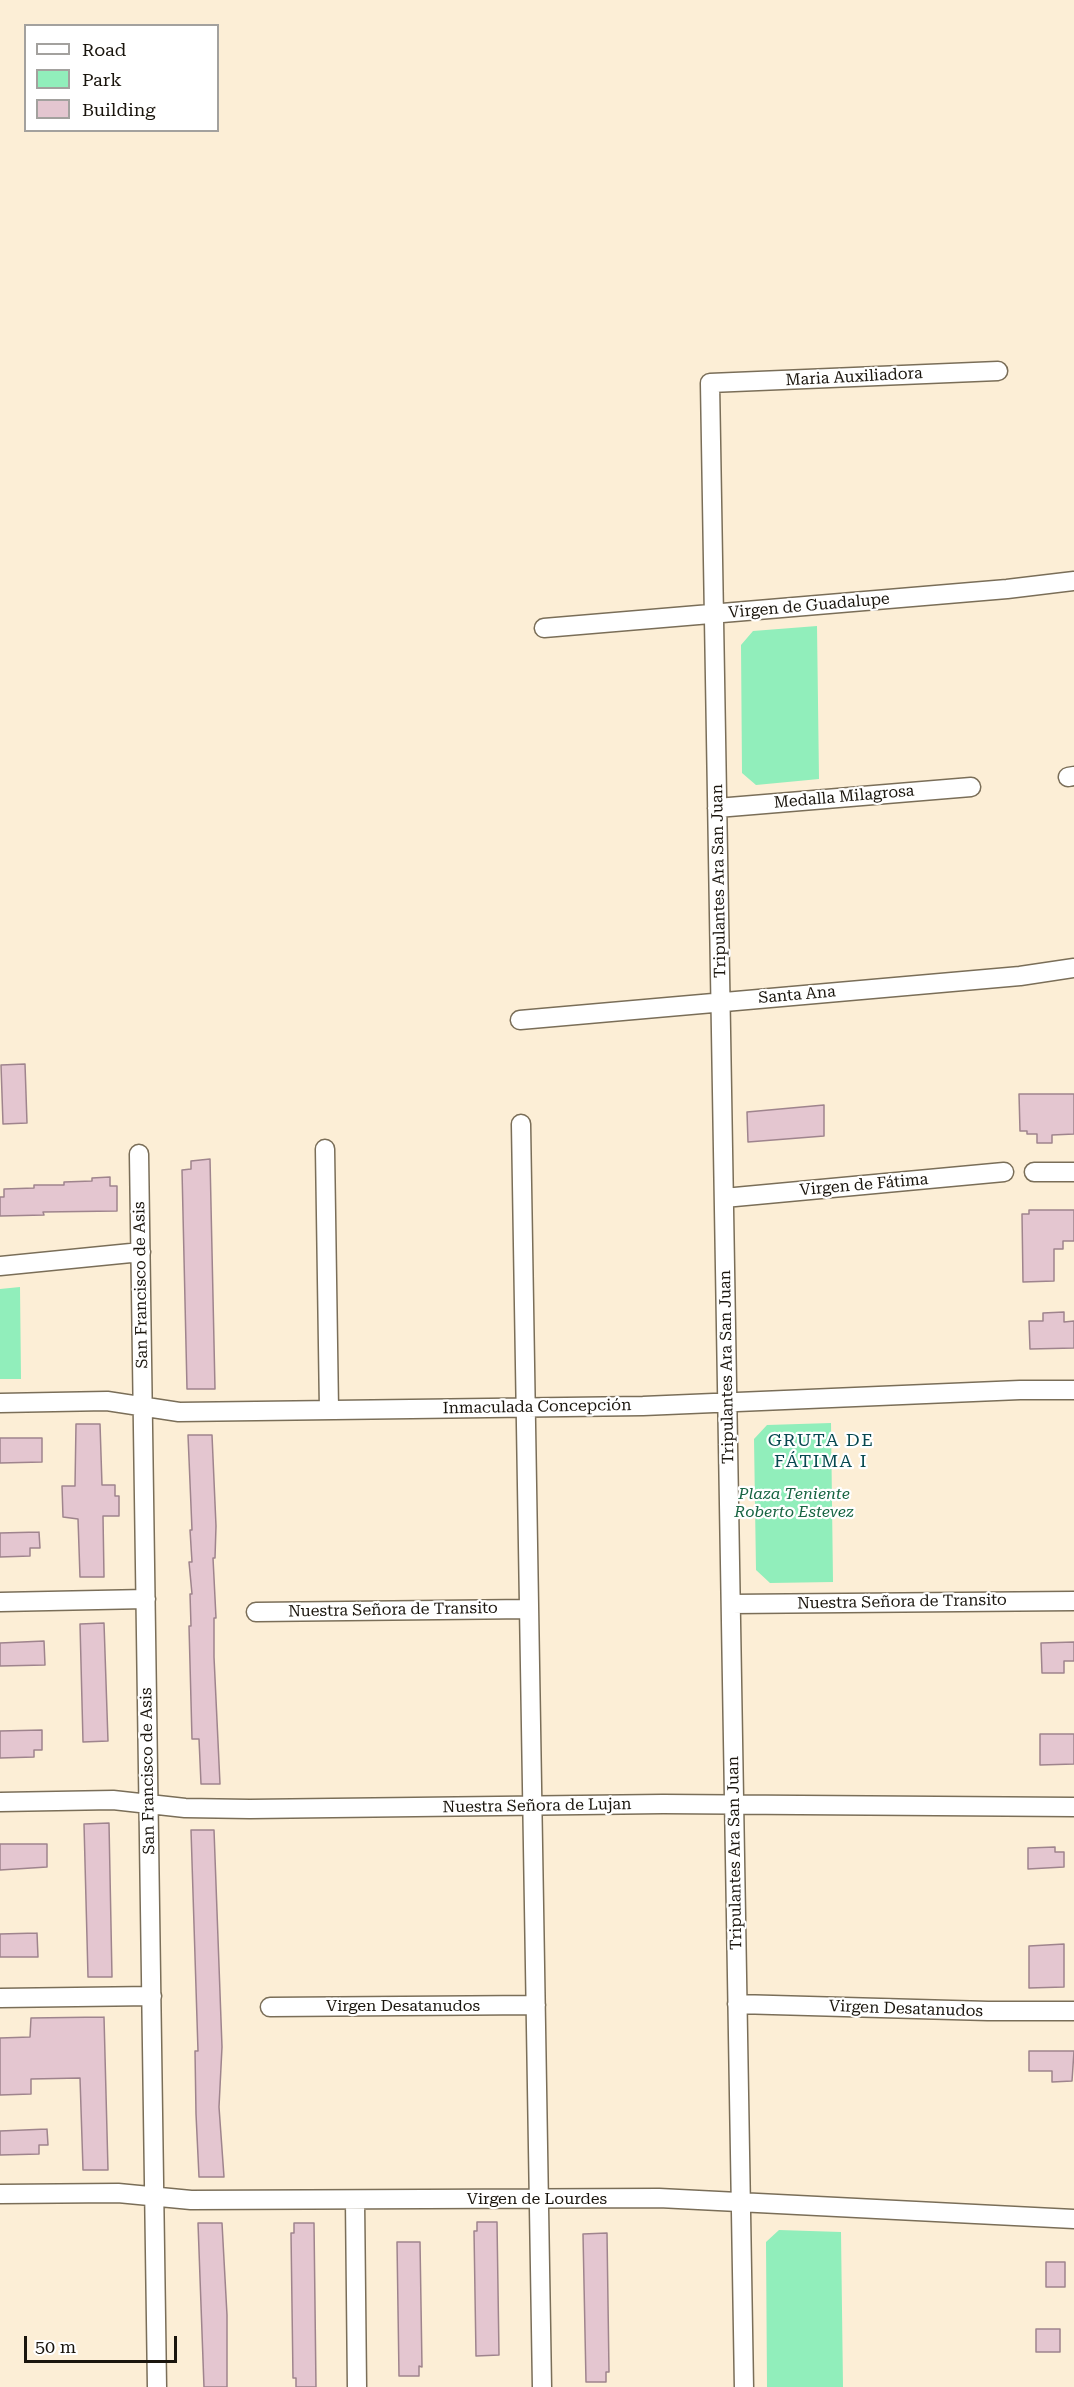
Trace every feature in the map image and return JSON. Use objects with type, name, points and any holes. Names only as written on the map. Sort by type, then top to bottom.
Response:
[{"type":"street","name":"Maria Auxiliadora","points":[[710,384],[998,371]]},
{"type":"street","name":"Tripulantes Ara San Juan","points":[[710,384],[744,2387]]},
{"type":"street","name":"Virgen de Guadalupe","points":[[544,628],[1007,589],[1074,581]]},
{"type":"street","name":"Medalla Milagrosa","points":[[717,808],[971,787]]},
{"type":"street","name":"Santa Ana","points":[[520,1020],[1020,976],[1074,968]]},
{"type":"street","points":[[521,1124],[542,2387]]},
{"type":"street","points":[[325,1149],[329,1410]]},
{"type":"street","name":"San Francisco de Asis","points":[[140,1154],[157,2387]]},
{"type":"street","name":"Virgen de Fátima","points":[[724,1198],[1004,1172]]},
{"type":"street","points":[[1034,1172],[1074,1172]]},
{"type":"street","points":[[0,1266],[141,1252]]},
{"type":"street","name":"Inmaculada Concepción","points":[[0,1402],[107,1401],[179,1412],[526,1407],[1074,1390]]},
{"type":"street","points":[[0,1602],[146,1599]]},
{"type":"street","name":"Nuestra Señora de Transito","points":[[731,1604],[1074,1601]]},
{"type":"street","name":"Nuestra Señora de Transito","points":[[256,1612],[529,1609]]},
{"type":"street","name":"Nuestra Señora de Lujan","points":[[0,1802],[113,1800],[185,1808],[250,1809],[734,1805],[1074,1807]]},
{"type":"street","points":[[0,1998],[152,1996]]},
{"type":"street","name":"Virgen Desatanudos","points":[[737,2004],[1074,2011]]},
{"type":"street","name":"Virgen Desatanudos","points":[[270,2007],[536,2005]]},
{"type":"street","name":"Virgen de Lourdes","points":[[0,2194],[118,2193],[190,2200],[659,2198],[1074,2219]]},
{"type":"street","points":[[355,2200],[357,2387]]},
{"type":"green space","points":[[817,626],[819,779],[756,785],[742,773],[741,645],[753,631]]},
{"type":"green space","points":[[20,1287],[21,1379],[0,1379],[0,1289]]},
{"type":"green space","name":"Plaza Teniente Roberto Estevez","points":[[831,1423],[833,1582],[770,1583],[756,1570],[754,1439],[767,1425]]},
{"type":"green space","points":[[779,2230],[841,2232],[843,2387],[767,2387],[766,2242]]},
{"type":"building","points":[[25,1064],[27,1123],[3,1124],[1,1065]]},
{"type":"building","points":[[1019,1094],[1074,1094],[1074,1134],[1052,1135],[1052,1143],[1037,1143],[1037,1134],[1020,1131]]},
{"type":"building","points":[[824,1105],[824,1136],[748,1142],[747,1112]]},
{"type":"building","points":[[210,1159],[215,1389],[187,1389],[182,1170],[191,1169],[191,1161]]},
{"type":"building","points":[[110,1177],[110,1186],[117,1186],[117,1211],[43,1212],[44,1215],[0,1216],[0,1197],[4,1197],[4,1189],[34,1188],[34,1185],[64,1185],[64,1182],[92,1181],[92,1178]]},
{"type":"building","points":[[1029,1210],[1074,1210],[1074,1241],[1063,1241],[1063,1249],[1054,1249],[1054,1281],[1023,1282],[1022,1214],[1029,1214]]},
{"type":"building","points":[[1064,1312],[1064,1322],[1074,1321],[1074,1348],[1030,1349],[1029,1321],[1043,1321],[1043,1313]]},
{"type":"building","points":[[76,1424],[100,1424],[102,1485],[115,1485],[115,1496],[119,1496],[119,1516],[103,1516],[104,1577],[80,1577],[78,1519],[63,1517],[62,1486],[75,1486]]},
{"type":"building","points":[[188,1435],[212,1435],[216,1526],[215,1558],[213,1558],[216,1618],[214,1618],[214,1657],[220,1784],[201,1784],[199,1739],[192,1739],[189,1626],[191,1626],[190,1594],[192,1594],[189,1562],[192,1562],[190,1530],[192,1530]]},
{"type":"building","points":[[0,1438],[42,1438],[42,1462],[0,1463]]},
{"type":"building","points":[[39,1532],[40,1548],[30,1548],[30,1556],[0,1557],[0,1533]]},
{"type":"building","points":[[104,1623],[108,1741],[83,1742],[80,1624]]},
{"type":"building","points":[[44,1641],[45,1665],[0,1666],[0,1643]]},
{"type":"building","points":[[1074,1642],[1074,1661],[1064,1661],[1064,1673],[1042,1673],[1041,1643]]},
{"type":"building","points":[[42,1730],[42,1750],[34,1750],[34,1757],[0,1758],[0,1731]]},
{"type":"building","points":[[1040,1734],[1074,1734],[1074,1764],[1040,1765]]},
{"type":"building","points":[[109,1823],[112,1977],[88,1977],[84,1824]]},
{"type":"building","points":[[191,1830],[214,1830],[222,2047],[219,2107],[224,2177],[199,2177],[195,2051],[198,2051]]},
{"type":"building","points":[[0,1844],[47,1844],[47,1867],[0,1870]]},
{"type":"building","points":[[1055,1847],[1055,1852],[1064,1852],[1064,1867],[1028,1869],[1028,1848]]},
{"type":"building","points":[[37,1933],[38,1957],[0,1957],[0,1934]]},
{"type":"building","points":[[1064,1944],[1064,1987],[1029,1988],[1029,1946]]},
{"type":"building","points":[[104,2017],[108,2170],[83,2170],[80,2078],[31,2079],[31,2094],[0,2095],[0,2038],[30,2037],[31,2018]]},
{"type":"building","points":[[1029,2051],[1074,2051],[1072,2081],[1052,2082],[1052,2071],[1029,2071]]},
{"type":"building","points":[[47,2129],[48,2145],[39,2145],[39,2154],[0,2155],[0,2131]]},
{"type":"building","points":[[477,2222],[497,2222],[499,2355],[476,2356],[474,2231],[477,2231]]},
{"type":"building","points":[[198,2223],[222,2223],[227,2315],[227,2387],[204,2387]]},
{"type":"building","points":[[294,2223],[314,2223],[316,2387],[296,2387],[296,2378],[293,2378],[291,2233],[294,2233]]},
{"type":"building","points":[[607,2233],[609,2372],[606,2372],[606,2382],[586,2382],[583,2234]]},
{"type":"building","points":[[397,2242],[420,2242],[422,2367],[419,2366],[419,2376],[399,2376]]},
{"type":"building","points":[[1046,2262],[1065,2262],[1065,2287],[1046,2287]]},
{"type":"building","points":[[1036,2329],[1060,2329],[1060,2352],[1036,2352]]},
{"type":"district","name":"GRUTA DE FÁTIMA I","points":[[821,1451]]}]
